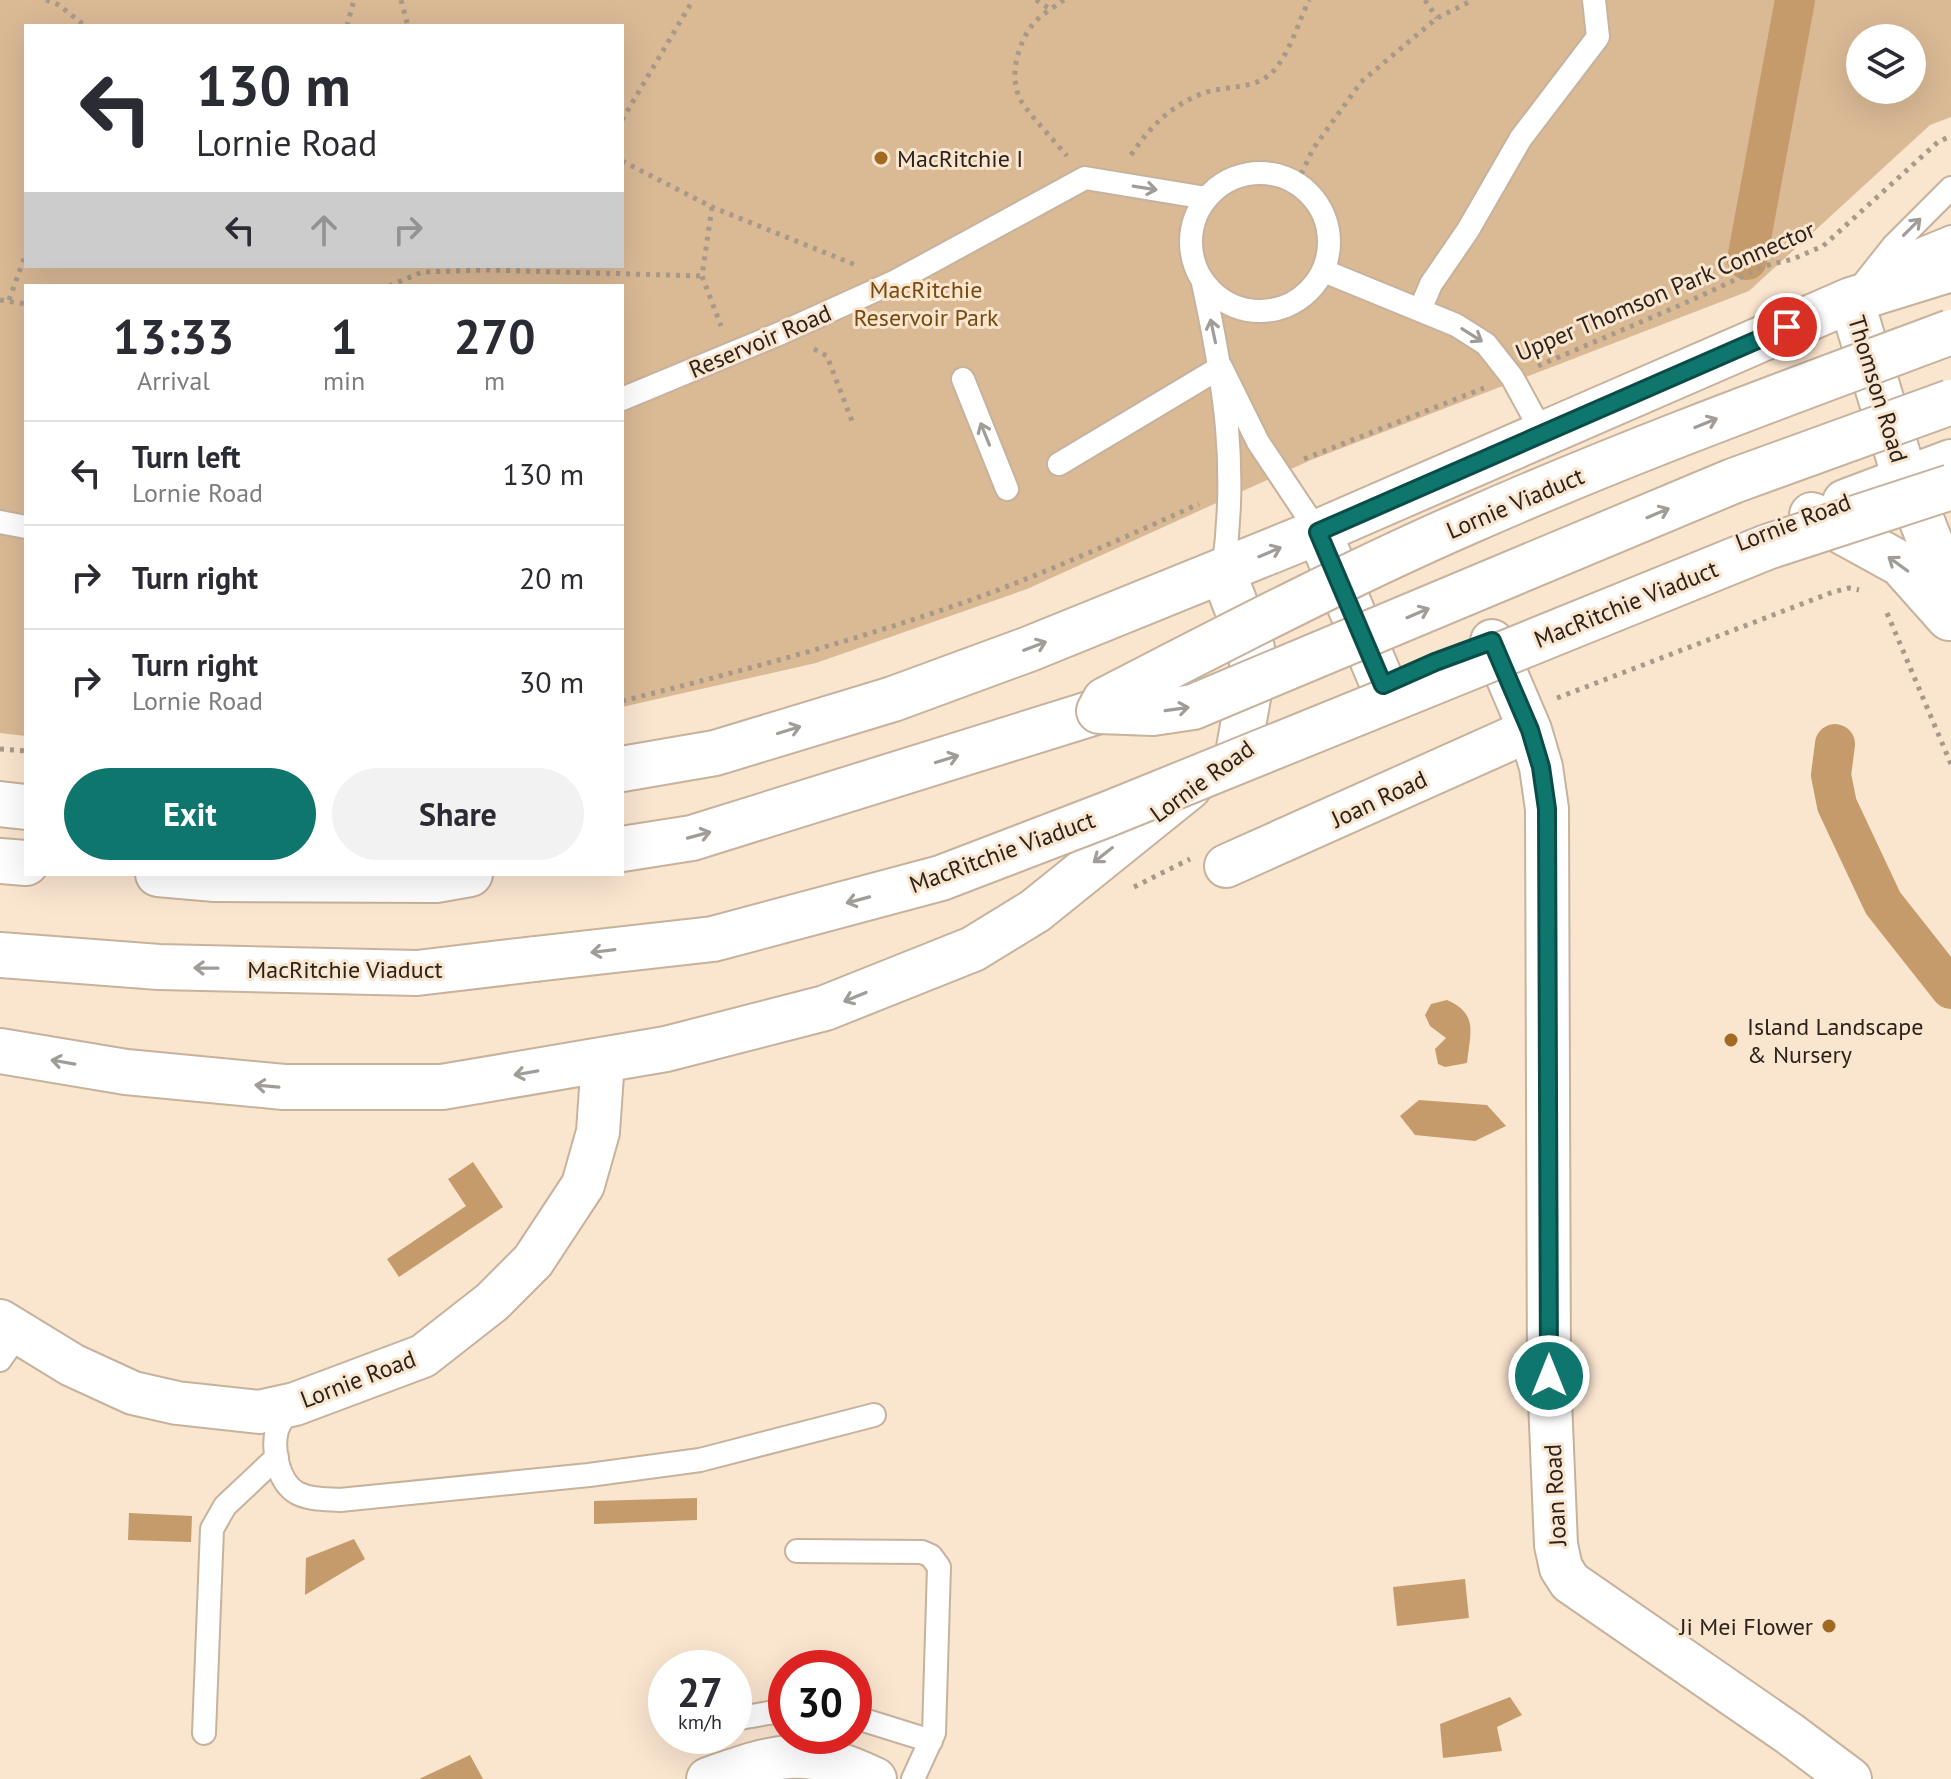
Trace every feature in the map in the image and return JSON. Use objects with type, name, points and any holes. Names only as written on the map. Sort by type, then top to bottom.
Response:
[{"type":"main road","name":"Thomson Road","points":[[1951,269],[1863,284],[1905,478],[1951,595]]},
{"type":"main road","points":[[624,769],[715,753],[893,699],[1029,649],[1318,532],[1863,284]]},
{"type":"main road","name":"Lornie Viaduct","points":[[1099,711],[1105,700],[1301,599],[1470,521],[1709,421],[1951,332]]},
{"type":"main road","points":[[624,849],[692,838],[1099,711],[1153,713],[1193,707],[1733,481],[1951,402]]},
{"type":"main road","name":"Thomson Road","points":[[1905,478],[1951,462]]},
{"type":"main road","name":"Lornie Road","points":[[0,1051],[126,1072],[284,1087],[442,1087],[666,1049],[825,1008],[973,949],[1035,911],[1239,748],[1435,662],[1905,478]]},
{"type":"main road","name":"MacRitchie Viaduct","points":[[0,955],[159,967],[417,973],[713,939],[941,878],[1123,808],[1767,547],[1951,487]]},
{"type":"main road","points":[[1812,515],[1901,564],[1951,620]]},
{"type":"main road","points":[[1318,532],[1383,685]]},
{"type":"main road","points":[[1223,572],[1252,648],[1252,676],[1239,748]]},
{"type":"main road","points":[[0,804],[24,807]]},
{"type":"main road","points":[[0,861],[24,863]]},
{"type":"main road","points":[[181,876],[215,879],[420,880],[453,876]]},
{"type":"street","name":"Joan Road","points":[[1492,641],[1530,730],[1541,767],[1547,809],[1549,1376],[1556,1545],[1561,1568],[1570,1582],[1850,1779]]},
{"type":"street","name":"Joan Road","points":[[1226,866],[1530,730]]},
{"type":"street","name":"Lornie Road","points":[[6,1338],[133,1393],[208,1408],[259,1412],[295,1404],[423,1356],[492,1302],[533,1261],[583,1185],[598,1132],[603,1060]]},
{"type":"street","points":[[708,1779],[785,1755],[822,1758],[875,1779]]},
{"type":"lane","points":[[1420,310],[1431,284],[1468,230],[1521,138],[1598,37],[1594,0]]},
{"type":"lane","points":[[1203,283],[1221,300],[1243,310],[1267,311],[1290,304],[1310,291],[1324,271],[1330,244],[1327,220],[1315,199],[1297,183],[1274,174],[1250,173],[1225,182],[1206,198],[1194,218],[1190,242],[1194,266],[1203,283],[1221,367],[1230,455],[1230,523],[1223,572]]},
{"type":"lane","points":[[1085,178],[1206,198]]},
{"type":"lane","name":"Reservoir Road","points":[[624,398],[896,281],[1085,178]]},
{"type":"lane","points":[[1863,284],[1951,188]]},
{"type":"lane","points":[[1863,284],[1951,237]]},
{"type":"lane","points":[[1324,271],[1456,325],[1486,344],[1512,377],[1542,432]]},
{"type":"lane","points":[[1059,464],[1221,367]]},
{"type":"lane","points":[[1221,367],[1258,442],[1318,532]]},
{"type":"lane","points":[[963,379],[1007,489]]},
{"type":"lane","points":[[0,522],[24,527]]},
{"type":"lane","points":[[295,1404],[277,1430],[277,1457],[282,1475],[296,1492],[314,1499],[340,1500],[589,1475],[700,1460],[874,1415]]},
{"type":"lane","points":[[204,1733],[212,1529],[225,1506],[277,1457]]},
{"type":"lane","points":[[797,1551],[922,1552],[936,1561],[939,1567],[934,1733],[913,1779]]},
{"type":"lane","points":[[872,1723],[931,1741]]},
{"type":"path","points":[[46,0],[59,5],[83,24]]},
{"type":"path","points":[[348,24],[354,0]]},
{"type":"path","points":[[401,0],[407,24]]},
{"type":"path","points":[[624,117],[693,0]]},
{"type":"path","points":[[1036,0],[1050,9]]},
{"type":"path","points":[[1064,0],[1034,23],[1023,40],[1016,60],[1016,81],[1021,101],[1085,178],[1125,164],[1149,129],[1174,107],[1204,93],[1251,85],[1265,78],[1284,55],[1309,0]]},
{"type":"path","points":[[1425,0],[1437,18]]},
{"type":"path","points":[[1297,183],[1313,149],[1361,82],[1437,18],[1473,0]]},
{"type":"path","name":"Upper Thomson Park Connector","points":[[1277,471],[1512,377],[1765,266],[1793,259],[1823,246],[1938,142],[1951,136]]},
{"type":"path","points":[[624,162],[712,207],[896,281]]},
{"type":"path","points":[[712,207],[702,276],[731,353]]},
{"type":"path","points":[[9,300],[24,259]]},
{"type":"path","points":[[394,284],[422,272],[487,268],[702,276]]},
{"type":"path","points":[[0,300],[24,304]]},
{"type":"path","points":[[781,333],[827,356],[852,421]]},
{"type":"path","points":[[624,701],[763,667],[948,608],[1230,491]]},
{"type":"path","points":[[1884,605],[1951,764]]},
{"type":"path","points":[[0,749],[24,751]]},
{"type":"green space","name":"MacRitchie Reservoir Park","points":[[0,0],[1951,0],[1951,117],[1930,125],[1749,291],[1311,460],[1027,589],[816,663],[624,707],[624,284],[24,284],[24,736],[0,733]]},
{"type":"shaded area","points":[[1447,1000],[1464,1012],[1470,1034],[1467,1063],[1445,1067],[1438,1064],[1435,1049],[1446,1038],[1430,1026],[1425,1015],[1431,1004]]},
{"type":"shaded area","points":[[1419,1100],[1487,1105],[1506,1126],[1475,1141],[1415,1135],[1400,1116]]},
{"type":"shaded area","points":[[473,1162],[503,1207],[399,1277],[387,1259],[466,1206],[448,1179]]},
{"type":"shaded area","points":[[697,1498],[697,1520],[594,1524],[594,1501]]},
{"type":"shaded area","points":[[129,1513],[192,1516],[191,1542],[128,1540]]},
{"type":"shaded area","points":[[354,1539],[365,1559],[305,1595],[306,1558]]},
{"type":"shaded area","points":[[1465,1579],[1469,1618],[1397,1626],[1393,1587]]},
{"type":"shaded area","points":[[1510,1697],[1522,1715],[1497,1727],[1502,1751],[1443,1758],[1440,1724]]},
{"type":"shaded area","points":[[470,1755],[483,1779],[419,1779]]},
{"type":"waterway","points":[[1747,260],[1795,0]]},
{"type":"waterway","points":[[1835,744],[1831,775],[1837,805],[1883,903],[1951,989]]},
{"type":"place","name":"MacRitchie I","points":[[881,158]]},
{"type":"place","name":"Island Landscape & Nursery","points":[[1731,1040]]},
{"type":"place","name":"Ji Mei Flower","points":[[1829,1626]]},
{"type":"route","points":[[1549,1376],[1547,809],[1541,767],[1530,730],[1492,641],[1383,685],[1318,532],[1787,327]]}]
